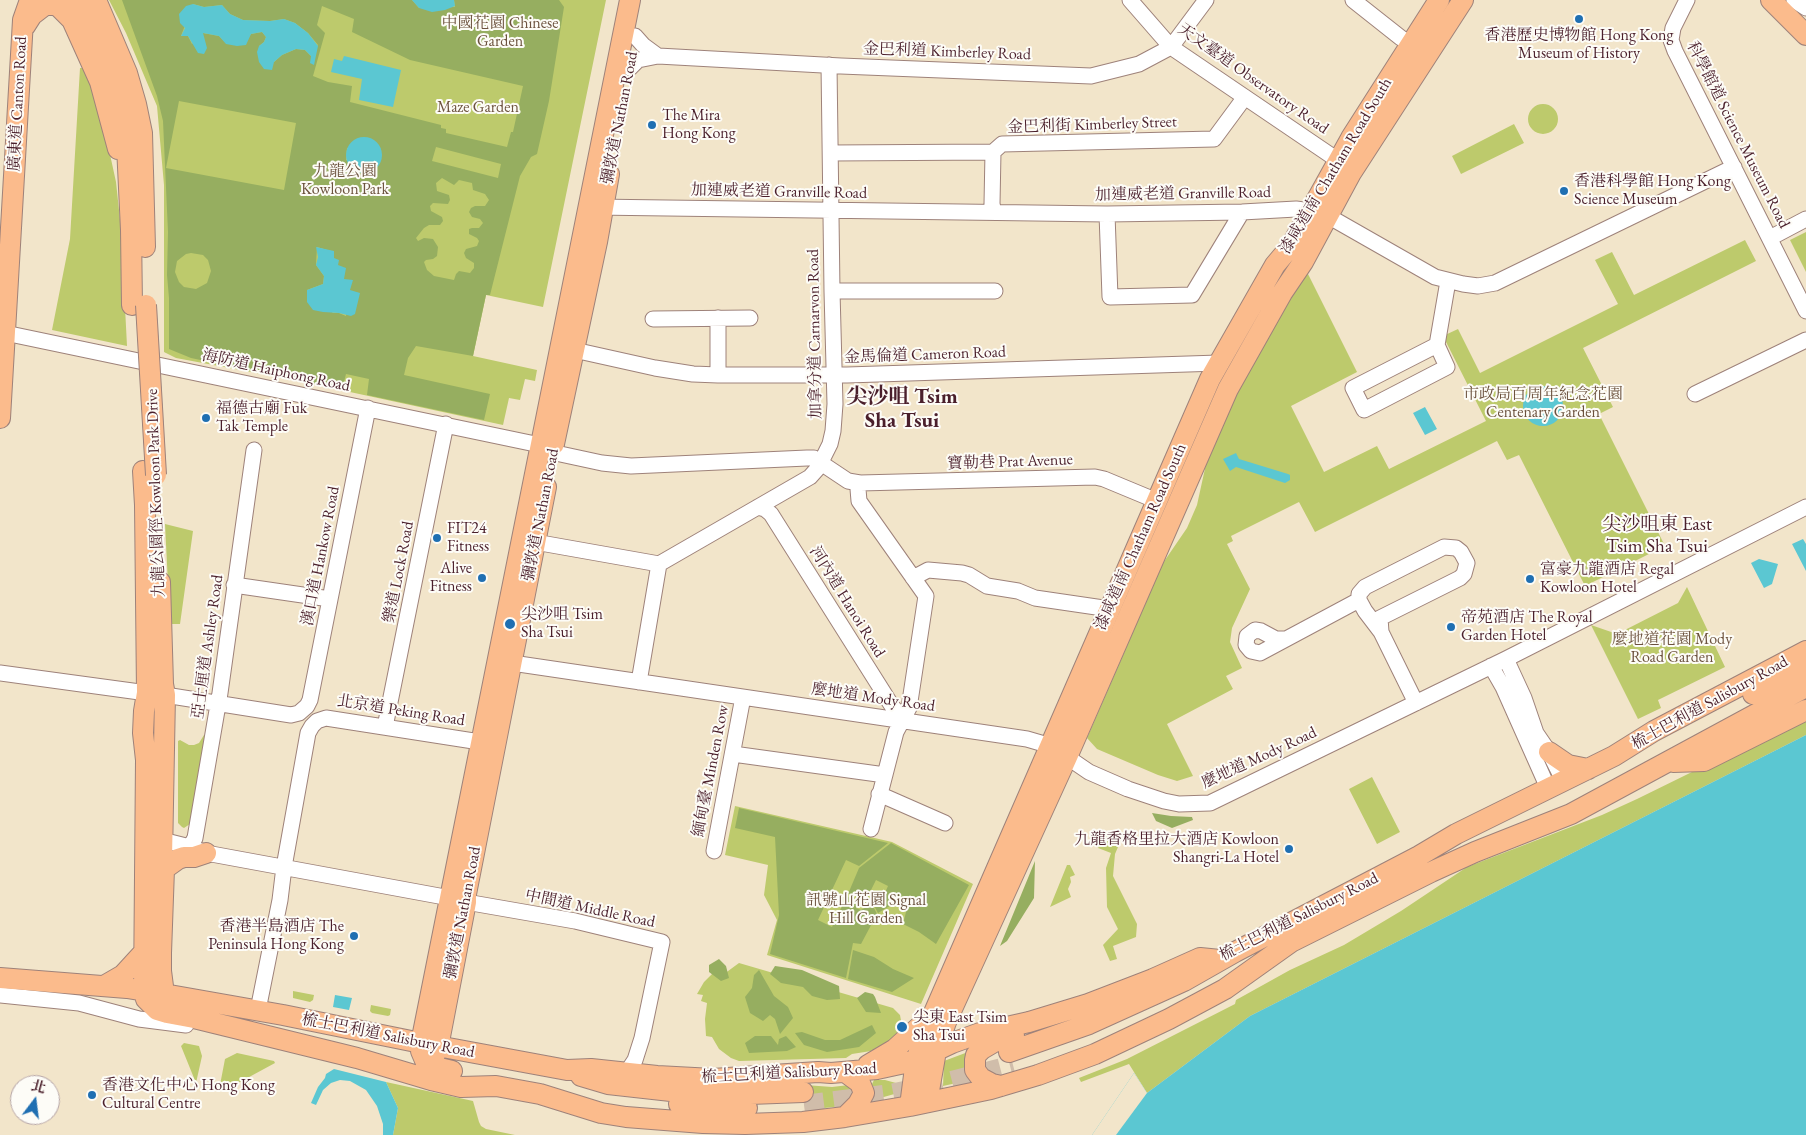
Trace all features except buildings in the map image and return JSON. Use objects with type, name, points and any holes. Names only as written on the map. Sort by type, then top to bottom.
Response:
[{"type":"main road","name":"廣東道 Canton Road","points":[[0,418],[22,31],[23,20],[30,0]]},
{"type":"main road","points":[[63,0],[72,21]]},
{"type":"main road","name":"九龍公園徑 Kowloon Park Drive","points":[[79,0],[112,74],[121,101],[127,136],[130,210],[139,305],[150,473],[145,505],[156,694],[154,836],[145,950],[144,991]]},
{"type":"main road","name":"九龍公園徑 Kowloon Park Drive","points":[[96,0],[127,73],[142,133],[139,305]]},
{"type":"main road","name":"彌敦道 Nathan Road","points":[[429,1045],[458,900],[480,742],[546,448],[595,207],[630,0]]},
{"type":"main road","name":"彌敦道 Nathan Road","points":[[458,900],[466,894],[535,542],[546,448],[574,350],[597,242],[595,207],[630,68],[642,0]]},
{"type":"main road","name":"漆咸道南 Chatham Road South","points":[[919,1104],[936,1051],[959,993],[1067,756],[1228,389],[1320,214],[1339,161],[1439,0]]},
{"type":"main road","name":"漆咸道南 Chatham Road South","points":[[919,1104],[916,1060],[932,1015],[1210,379],[1275,265],[1320,214],[1351,173],[1463,0]]},
{"type":"main road","points":[[1771,0],[1806,34]]},
{"type":"main road","points":[[22,31],[32,15],[45,5],[59,7],[72,21]]},
{"type":"main road","name":"九龍公園徑 Kowloon Park Drive","points":[[72,21],[100,82],[115,137],[130,210]]},
{"type":"main road","points":[[1219,363],[1248,354]]},
{"type":"main road","name":"梳士巴利道 Salisbury Road","points":[[0,978],[104,986],[164,994],[258,1010],[429,1045],[567,1070],[591,1069],[657,1076],[713,1079],[877,1069],[916,1060],[968,1037],[990,1030],[1029,1022],[1088,1004],[1124,991],[1200,958],[1220,960],[1419,856],[1456,834],[1614,756],[1654,731],[1806,651]]},
{"type":"main road","points":[[1770,696],[1806,669]]},
{"type":"main road","points":[[1770,696],[1806,687]]},
{"type":"main road","name":"九龍公園徑 Kowloon Park Drive","points":[[156,694],[159,702],[154,713],[153,736],[146,760],[154,836],[164,869],[161,953],[164,994]]},
{"type":"main road","name":"梳士巴利道 Salisbury Road","points":[[1614,756],[1770,696]]},
{"type":"main road","name":"梳士巴利道 Salisbury Road","points":[[144,991],[146,999],[157,1010],[223,1025],[431,1080],[462,1087],[496,1086],[540,1094],[601,1113],[626,1117],[703,1124],[780,1124],[845,1117],[919,1104],[1001,1086],[1028,1078],[1095,1054],[1169,1019],[1225,989],[1285,945],[1431,872],[1571,814],[1666,762],[1696,748],[1770,696]]},
{"type":"main road","name":"梳士巴利道 Salisbury Road","points":[[1666,762],[1704,761],[1806,710]]},
{"type":"main road","points":[[1549,752],[1568,764],[1588,769]]},
{"type":"main road","points":[[1556,785],[1570,794],[1600,799]]},
{"type":"main road","points":[[164,869],[184,857],[194,858],[198,850]]},
{"type":"main road","points":[[1220,960],[1194,976],[1142,1002],[1011,1058],[1056,1051],[1122,1025],[1285,945]]},
{"type":"main road","points":[[104,986],[123,975],[145,950]]},
{"type":"main road","points":[[959,993],[959,1015],[964,1023],[980,1030],[990,1030]]},
{"type":"main road","points":[[845,1117],[858,1104],[864,1093],[852,1071],[895,1049],[932,1015]]},
{"type":"main road","points":[[1001,1086],[981,1078],[974,1066],[976,1055],[982,1049],[1010,1038],[1029,1022]]},
{"type":"main road","points":[[427,1065],[421,1052],[429,1045]]},
{"type":"main road","points":[[406,1072],[427,1065],[462,1074],[496,1086]]},
{"type":"main road","points":[[567,1070],[608,1084],[640,1089],[803,1099],[706,1108],[605,1095],[573,1103]]},
{"type":"street","name":"天文臺道 Observatory Road","points":[[1130,0],[1171,47],[1339,161]]},
{"type":"street","name":"金巴利道 Kimberley Road","points":[[630,68],[638,60],[658,56],[1091,76],[1139,64],[1171,47],[1206,0]]},
{"type":"street","points":[[1353,0],[1401,38],[1412,44]]},
{"type":"street","name":"科學館道 Science Museum Road","points":[[1687,0],[1673,28],[1673,46],[1806,311]]},
{"type":"street","points":[[1794,0],[1806,8]]},
{"type":"street","points":[[635,36],[643,45],[658,56]]},
{"type":"street","name":"加拿分道 Carnarvon Road","points":[[659,564],[810,477],[821,463],[830,444],[835,404],[829,65]]},
{"type":"street","name":"金巴利街 Kimberley Street","points":[[831,153],[993,152],[1002,144],[1214,139],[1245,97]]},
{"type":"street","points":[[993,152],[992,204],[994,212]]},
{"type":"street","name":"加連威老道 Granville Road","points":[[595,207],[1107,214],[1242,212],[1296,209],[1320,214],[1435,278],[1471,286],[1495,283],[1734,167]]},
{"type":"street","points":[[1107,214],[1110,297],[1192,295],[1242,212]]},
{"type":"street","points":[[1770,238],[1806,219]]},
{"type":"street","points":[[1437,345],[1352,388],[1364,410],[1447,367],[1437,345],[1448,281]]},
{"type":"street","points":[[832,291],[995,291]]},
{"type":"street","points":[[718,318],[718,375]]},
{"type":"street","points":[[653,319],[750,318]]},
{"type":"street","name":"海防道 Haiphong Road","points":[[5,333],[446,424],[622,466],[807,458],[814,458],[821,463]]},
{"type":"street","points":[[1695,394],[1806,340]]},
{"type":"street","name":"金馬倫道 Cameron Road","points":[[574,350],[654,368],[718,375],[834,375],[1219,363]]},
{"type":"street","name":"漢口道 Hankow Road","points":[[218,703],[291,715],[299,714],[305,709],[310,700],[368,408]]},
{"type":"street","name":"樂道 Lock Road","points":[[385,727],[446,424]]},
{"type":"street","name":"亞士厘道 Ashley Road","points":[[198,850],[195,838],[218,703],[254,450]]},
{"type":"street","name":"寶勒巷 Prat Avenue","points":[[821,463],[840,478],[860,483],[1094,477],[1104,479],[1157,501]]},
{"type":"street","points":[[860,483],[858,489],[859,501],[926,596],[909,708],[896,732],[871,829]]},
{"type":"street","name":"河內道 Hanoi Road","points":[[758,507],[765,509],[771,514],[892,706],[903,720]]},
{"type":"street","name":"麼地道 Mody Road","points":[[512,663],[1020,738],[1050,746],[1098,776],[1128,789],[1164,801],[1191,804],[1210,802],[1506,659],[1806,507]]},
{"type":"street","points":[[535,542],[659,564],[639,682]]},
{"type":"street","points":[[1381,632],[1380,618],[1460,578],[1466,568],[1465,557],[1456,548],[1444,547],[1362,589],[1359,594],[1359,600],[1372,622],[1381,632],[1416,702]]},
{"type":"street","points":[[913,578],[928,570],[962,573],[987,586],[1018,591],[1035,598],[1110,609]]},
{"type":"street","points":[[234,585],[330,599]]},
{"type":"street","points":[[1285,639],[1359,600]]},
{"type":"street","points":[[1506,659],[1524,698],[1536,733],[1549,752],[1556,785]]},
{"type":"street","points":[[1491,666],[1556,785]]},
{"type":"street","points":[[0,674],[218,703]]},
{"type":"street","name":"緬甸臺 Minden Row","points":[[718,843],[743,697]]},
{"type":"street","name":"北京道 Peking Road","points":[[284,867],[308,734],[312,726],[317,722],[326,718],[480,742]]},
{"type":"street","points":[[733,754],[885,775]]},
{"type":"street","points":[[879,794],[945,824]]},
{"type":"street","name":"中間道 Middle Road","points":[[154,836],[198,850],[575,921],[662,942],[642,1038],[635,1060],[627,1072]]},
{"type":"street","points":[[258,1010],[280,900],[284,867]]},
{"type":"street","name":"梳士巴利道 Salisbury Road","points":[[0,996],[79,1003],[139,1019],[167,1023],[223,1025]]},
{"type":"green space","name":"九龍公園 Kowloon Park","points":[[109,0],[606,0],[543,307],[486,295],[473,356],[537,370],[535,381],[525,379],[520,400],[509,398],[503,425],[299,381],[176,358],[164,352],[164,185],[157,106],[126,33]]},
{"type":"green space","name":"九龍公園 Kowloon Park","points":[[122,0],[412,0],[419,8],[455,7],[454,0],[559,0],[564,7],[549,101],[537,154],[531,157],[520,176],[490,295],[486,295],[473,356],[416,346],[408,358],[404,375],[490,394],[484,420],[367,395],[369,379],[346,374],[342,390],[191,358],[169,349],[168,232],[163,121],[157,96]],"holes":[[[193,4],[204,7],[222,5],[230,14],[243,20],[270,21],[284,19],[295,23],[308,33],[318,45],[311,56],[305,50],[296,49],[282,55],[274,62],[259,46],[266,37],[262,32],[251,34],[248,38],[227,44],[219,36],[203,33],[192,44],[188,36],[181,36]],[[322,6],[354,19],[352,32],[410,60],[523,86],[513,132],[511,132],[507,147],[446,133],[446,129],[441,128],[441,125],[350,102],[352,86],[328,82],[313,76],[325,33],[317,25]],[[179,101],[296,123],[284,190],[166,168]],[[380,147],[381,159],[375,169],[370,171],[364,173],[346,160],[347,148]],[[436,147],[501,164],[498,178],[432,161]],[[442,178],[454,185],[459,180],[472,183],[473,190],[485,194],[489,200],[485,206],[475,206],[469,212],[472,217],[480,219],[483,223],[479,228],[469,229],[469,234],[479,241],[477,246],[466,249],[464,253],[466,258],[474,263],[474,268],[470,273],[459,271],[454,280],[434,276],[427,270],[424,262],[437,256],[438,247],[433,239],[424,238],[418,241],[416,238],[424,228],[429,225],[440,225],[443,221],[442,217],[431,211],[430,206],[433,203],[448,204],[450,200],[449,195],[437,191],[436,183]],[[317,247],[334,252],[334,259],[350,291],[346,316],[333,313],[307,290],[323,284],[324,276],[316,265]],[[186,254],[203,255],[208,260],[211,271],[207,283],[196,289],[184,287],[179,282],[175,272],[177,261]]]},
{"type":"green space","points":[[80,68],[84,68],[93,91],[106,136],[116,182],[121,229],[127,346],[52,330],[70,239]]},
{"type":"green space","points":[[1543,104],[1553,109],[1558,119],[1553,129],[1543,134],[1533,129],[1528,119],[1533,109]]},
{"type":"green space","points":[[1514,124],[1524,143],[1461,174],[1452,156]]},
{"type":"green space","points":[[1806,232],[1806,272],[1790,240]]},
{"type":"green space","name":"市政局百周年紀念花園 Centenary Garden","points":[[1745,240],[1756,261],[1583,348],[1613,407],[1599,414],[1665,546],[1585,586],[1519,455],[1507,460],[1497,441],[1315,532],[1299,502],[1231,536],[1233,541],[1227,544],[1250,589],[1232,628],[1230,642],[1242,668],[1226,676],[1233,689],[1167,724],[1193,776],[1177,781],[1158,775],[1097,749],[1087,738],[1163,563],[1187,528],[1197,505],[1206,464],[1249,367],[1306,270],[1357,372],[1291,406],[1324,472],[1377,446],[1389,469],[1486,421],[1443,336],[1458,329],[1480,373],[1618,304],[1595,260],[1612,252],[1634,295]]},
{"type":"green space","points":[[165,524],[193,531],[180,624],[170,624]]},
{"type":"green space","name":"麼地道花園 Mody Road Garden","points":[[1687,587],[1725,667],[1658,700],[1661,708],[1638,719],[1591,625],[1617,634],[1678,603]]},
{"type":"green space","points":[[1806,716],[1806,735],[1250,1016],[1147,1093],[1129,1064],[1081,1082],[1079,1078],[1127,1059],[1235,1004],[1236,1000],[1290,970],[1344,945],[1401,911],[1467,867],[1602,815]]},
{"type":"green space","points":[[204,735],[190,824],[184,828],[178,823],[178,741],[194,745],[199,743]]},
{"type":"green space","points":[[1372,777],[1400,832],[1377,844],[1349,789]]},
{"type":"green space","name":"訊號山花園 Signal Hill Garden","points":[[735,806],[892,842],[973,884],[921,1004],[767,955],[777,920],[764,895],[768,865],[725,855]]},
{"type":"green space","points":[[739,808],[888,843],[859,866],[846,860],[818,920],[832,927],[847,896],[857,904],[856,908],[861,910],[872,904],[877,914],[861,944],[853,943],[846,978],[770,954],[779,915],[775,837],[735,828]]},
{"type":"green space","points":[[1152,813],[1192,817],[1193,820],[1172,828],[1156,821]]},
{"type":"green space","points":[[1121,832],[1124,833],[1115,854],[1113,876],[1137,924],[1136,937],[1113,946],[1117,959],[1110,961],[1103,945],[1118,929],[1107,907],[1106,868],[1111,853],[1098,848],[1107,836]]},
{"type":"green space","points":[[891,843],[969,885],[936,944],[903,924],[906,912],[898,901],[878,913],[873,904],[884,895],[888,886],[876,880],[871,890],[861,895],[848,894],[859,868]]},
{"type":"green space","points":[[1035,861],[1034,898],[1007,941],[1000,946]]},
{"type":"green space","points":[[1067,865],[1070,865],[1075,875],[1070,877],[1071,882],[1068,889],[1071,897],[1050,907]]},
{"type":"green space","points":[[853,950],[874,957],[893,969],[914,978],[892,992],[848,979]]},
{"type":"green space","points":[[719,959],[726,966],[729,978],[721,981],[709,972],[709,965]]},
{"type":"green space","points":[[739,963],[893,1008],[900,1015],[902,1026],[888,1042],[871,1051],[852,1054],[846,1058],[739,1061],[731,1058],[719,1049],[712,1037],[706,1036],[705,1019],[707,1003],[701,1001],[703,995],[697,994],[704,982],[713,973],[724,974]]},
{"type":"green space","points":[[775,966],[802,970],[839,986],[840,999],[827,1000],[812,996],[803,987],[781,983],[770,974]]},
{"type":"green space","points":[[759,970],[774,996],[788,1007],[793,1018],[780,1034],[775,1019],[770,1015],[763,1021],[750,1013],[745,997],[752,988],[754,975]]},
{"type":"green space","points":[[293,991],[314,995],[313,1000],[310,1002],[293,998]]},
{"type":"green space","points":[[865,992],[873,994],[881,1013],[866,1012],[857,998]]},
{"type":"green space","points":[[371,1005],[391,1009],[390,1015],[372,1013],[370,1011]]},
{"type":"green space","points":[[872,1025],[876,1033],[859,1047],[827,1052],[804,1045],[795,1033],[802,1032],[825,1040],[840,1040]]},
{"type":"green space","points":[[755,1036],[771,1036],[778,1045],[779,1039],[786,1036],[796,1047],[787,1051],[749,1053],[745,1043]]},
{"type":"green space","points":[[184,1043],[199,1046],[202,1056],[196,1083],[181,1046]]},
{"type":"green space","points":[[976,1049],[970,1080],[943,1086],[944,1061]]},
{"type":"green space","points":[[237,1053],[274,1061],[275,1063],[227,1089],[223,1088],[220,1085],[225,1059]]},
{"type":"green space","points":[[874,1080],[896,1083],[899,1086],[898,1093],[873,1100],[872,1084]]},
{"type":"green space","points":[[386,1082],[473,1101],[481,1126],[486,1129],[515,1135],[393,1135],[398,1108]]},
{"type":"green space","points":[[805,1085],[832,1087],[849,1085],[856,1093],[842,1106],[807,1110]]},
{"type":"water","points":[[412,0],[454,0],[455,6],[432,12],[419,8]]},
{"type":"water","points":[[193,4],[204,7],[222,5],[230,14],[243,20],[270,21],[284,19],[295,23],[308,33],[318,46],[314,65],[310,63],[311,56],[305,50],[296,49],[282,55],[274,62],[272,70],[264,69],[259,62],[257,52],[266,37],[262,32],[251,34],[246,45],[237,46],[226,44],[219,36],[203,33],[207,48],[204,54],[198,53],[188,36],[181,36],[185,28],[180,23],[179,14],[186,6]]},
{"type":"water","points":[[344,56],[401,70],[393,107],[359,100],[362,79],[331,72],[334,59],[342,61]]},
{"type":"water","points":[[364,137],[371,138],[377,142],[381,148],[381,162],[377,168],[371,172],[364,173],[357,172],[351,168],[347,162],[346,155],[347,148],[351,142],[357,138]]},
{"type":"water","points":[[316,247],[334,251],[334,258],[339,260],[338,265],[346,268],[344,279],[353,280],[350,290],[360,293],[355,314],[351,316],[313,310],[307,302],[307,290],[323,284],[324,276],[316,265],[318,257]]},
{"type":"water","points":[[1547,386],[1554,389],[1560,395],[1563,406],[1562,414],[1554,423],[1547,426],[1539,426],[1532,423],[1524,414],[1523,402],[1526,395],[1535,387]]},
{"type":"water","points":[[1425,407],[1437,429],[1425,435],[1413,413]]},
{"type":"water","points":[[1236,453],[1239,459],[1290,475],[1290,480],[1285,483],[1236,467],[1230,471],[1223,459]]},
{"type":"water","points":[[1803,539],[1806,544],[1806,571],[1792,544]]},
{"type":"water","points":[[1759,559],[1778,564],[1772,584],[1764,588],[1751,563]]},
{"type":"water","points":[[1806,735],[1806,1135],[1092,1135],[1134,1073],[1147,1093],[1250,1016]]},
{"type":"water","points":[[335,995],[352,998],[349,1010],[333,1007]]},
{"type":"water","points":[[334,1069],[386,1082],[398,1108],[393,1135],[383,1135],[383,1124],[377,1106],[366,1090],[350,1081],[340,1080],[331,1083],[323,1090],[316,1105],[311,1103],[326,1074]]},
{"type":"pier","points":[[1134,1073],[1147,1093],[1116,1135],[1092,1135]]},
{"type":"tunnel","points":[[804,1105],[890,1094],[940,1084],[1013,1065]]},
{"type":"place","name":"香港歷史博物館 Hong Kong Museum of History","points":[[1579,19]]},
{"type":"place","name":"The Mira Hong Kong","points":[[652,125]]},
{"type":"place","name":"香港科學館 Hong Kong Science Museum","points":[[1564,191]]},
{"type":"place","name":"福德古廟 Fuk Tak Temple","points":[[206,418]]},
{"type":"place","name":"FIT24 Fitness","points":[[437,538]]},
{"type":"place","name":"Alive Fitness","points":[[482,578]]},
{"type":"place","name":"富豪九龍酒店 Regal Kowloon Hotel","points":[[1530,579]]},
{"type":"place","name":"尖沙咀 Tsim Sha Tsui","points":[[510,624]]},
{"type":"place","name":"帝苑酒店 The Royal Garden Hotel","points":[[1451,627]]},
{"type":"place","name":"九龍香格里拉大酒店 Kowloon Shangri-La Hotel","points":[[1289,849]]},
{"type":"place","name":"香港半島酒店 The Peninsula Hong Kong","points":[[354,936]]},
{"type":"place","name":"尖東 East Tsim Sha Tsui","points":[[902,1027]]},
{"type":"place","name":"香港文化中心 Hong Kong Cultural Centre","points":[[92,1095]]},
{"type":"district","name":"尖沙咀 Tsim Sha Tsui","points":[[902,409]]},
{"type":"district","name":"尖沙咀東 East Tsim Sha Tsui","points":[[1657,536]]},
{"type":"park label","name":"中國花園 Chinese Garden","points":[[500,33]]},
{"type":"park label","name":"Maze Garden","points":[[478,108]]}]
